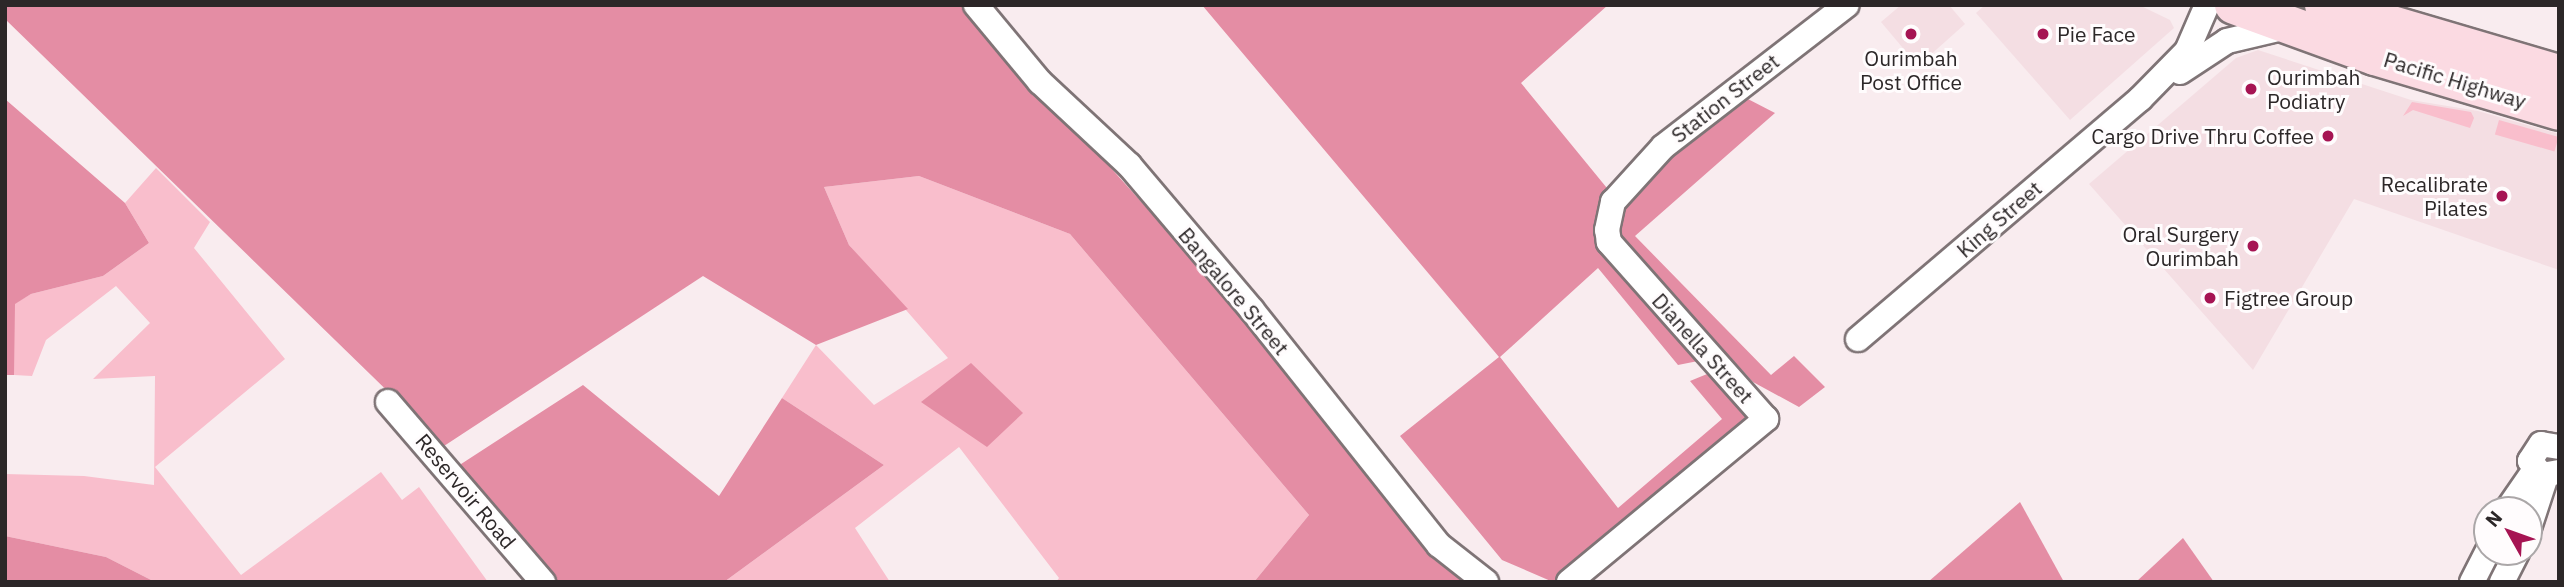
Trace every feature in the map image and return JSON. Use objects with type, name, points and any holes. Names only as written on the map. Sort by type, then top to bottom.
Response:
[{"type":"main road","name":"Pacific Highway","points":[[2234,5],[2290,26],[2559,111]]},
{"type":"main road","name":"Pacific Highway","points":[[2324,5],[2559,74]]},
{"type":"street","name":"Bangalore Street","points":[[975,5],[1040,82],[1129,165],[1252,310],[1439,545],[1486,582]]},
{"type":"street","name":"Station Street","points":[[1613,202],[1663,147],[1847,5]]},
{"type":"street","name":"King Street","points":[[1858,340],[2140,99],[2187,51],[2207,5]]},
{"type":"street","name":"King Street","points":[[2140,99],[2227,41],[2290,26]]},
{"type":"street","name":"Dianella Street","points":[[1569,582],[1766,419],[1609,242],[1606,230],[1613,202]]},
{"type":"street","name":"Reservoir Road","points":[[388,402],[543,582]]},
{"type":"street","points":[[2539,496],[2546,473],[2533,451],[2556,439]]},
{"type":"street","points":[[2522,496],[2546,473]]},
{"type":"street","points":[[2472,582],[2480,566]]},
{"type":"street","points":[[2502,582],[2510,566]]},
{"type":"shaded area","points":[[5,5],[965,5],[1461,559],[1472,582],[1254,582],[1309,515],[1070,234],[919,176],[824,187],[849,245],[908,309],[816,345],[703,276],[444,446],[5,19]]},
{"type":"shaded area","points":[[1202,5],[1608,5],[1521,83],[1611,193],[1598,228],[1703,360],[1678,365],[1598,268],[1500,357],[1618,508],[1722,419],[1690,381],[1712,372],[1752,412],[1553,582],[1502,560],[1400,436],[1499,357]]},
{"type":"shaded area","points":[[1901,5],[1949,5],[1965,24],[1918,66],[1881,22]]},
{"type":"shaded area","points":[[1985,5],[2139,5],[2170,20],[2174,28],[2070,120],[1976,13]]},
{"type":"shaded area","points":[[2258,50],[2411,100],[2478,111],[2559,134],[2559,270],[2354,199],[2253,370],[2089,184],[2236,58]]},
{"type":"shaded area","points":[[1744,97],[1775,113],[1635,236],[1771,375],[1794,356],[1825,387],[1799,407],[1753,382],[1617,236],[1622,205],[1666,161]]},
{"type":"shaded area","points":[[5,99],[125,203],[149,243],[103,276],[31,294],[15,304],[14,375],[5,375]]},
{"type":"shaded area","points":[[2412,102],[2471,112],[2474,118],[2470,128],[2413,110],[2403,116]]},
{"type":"shaded area","points":[[2499,120],[2559,137],[2554,152],[2495,134]]},
{"type":"shaded area","points":[[156,168],[210,222],[194,248],[285,359],[155,467],[241,575],[381,472],[402,500],[419,487],[488,582],[155,582],[106,557],[5,536],[5,474],[84,476],[154,485],[155,376],[93,379],[150,323],[116,286],[46,340],[32,376],[14,375],[14,304],[31,294],[103,276],[149,243],[125,203]]},
{"type":"shaded area","points":[[919,176],[1070,234],[1309,515],[1254,582],[1056,582],[1059,578],[959,447],[855,528],[890,582],[724,582],[884,465],[782,398],[816,345],[874,405],[948,358],[849,245],[824,187]]},
{"type":"shaded area","points":[[971,363],[1023,413],[987,447],[921,402]]},
{"type":"shaded area","points":[[583,385],[719,496],[782,398],[884,465],[724,582],[555,582],[458,466]]},
{"type":"shaded area","points":[[2020,502],[2064,582],[1928,582]]},
{"type":"shaded area","points":[[5,536],[106,557],[155,582],[5,582]]},
{"type":"shaded area","points":[[2183,538],[2214,582],[2136,582]]},
{"type":"place","name":"Ourimbah Post Office","points":[[1911,34]]},
{"type":"place","name":"Pie Face","points":[[2043,34]]},
{"type":"place","name":"Ourimbah Podiatry","points":[[2251,89]]},
{"type":"place","name":"Cargo Drive Thru Coffee","points":[[2328,136]]},
{"type":"place","name":"Recalibrate Pilates","points":[[2502,196]]},
{"type":"place","name":"Oral Surgery Ourimbah","points":[[2253,246]]},
{"type":"place","name":"Figtree Group","points":[[2210,298]]}]
